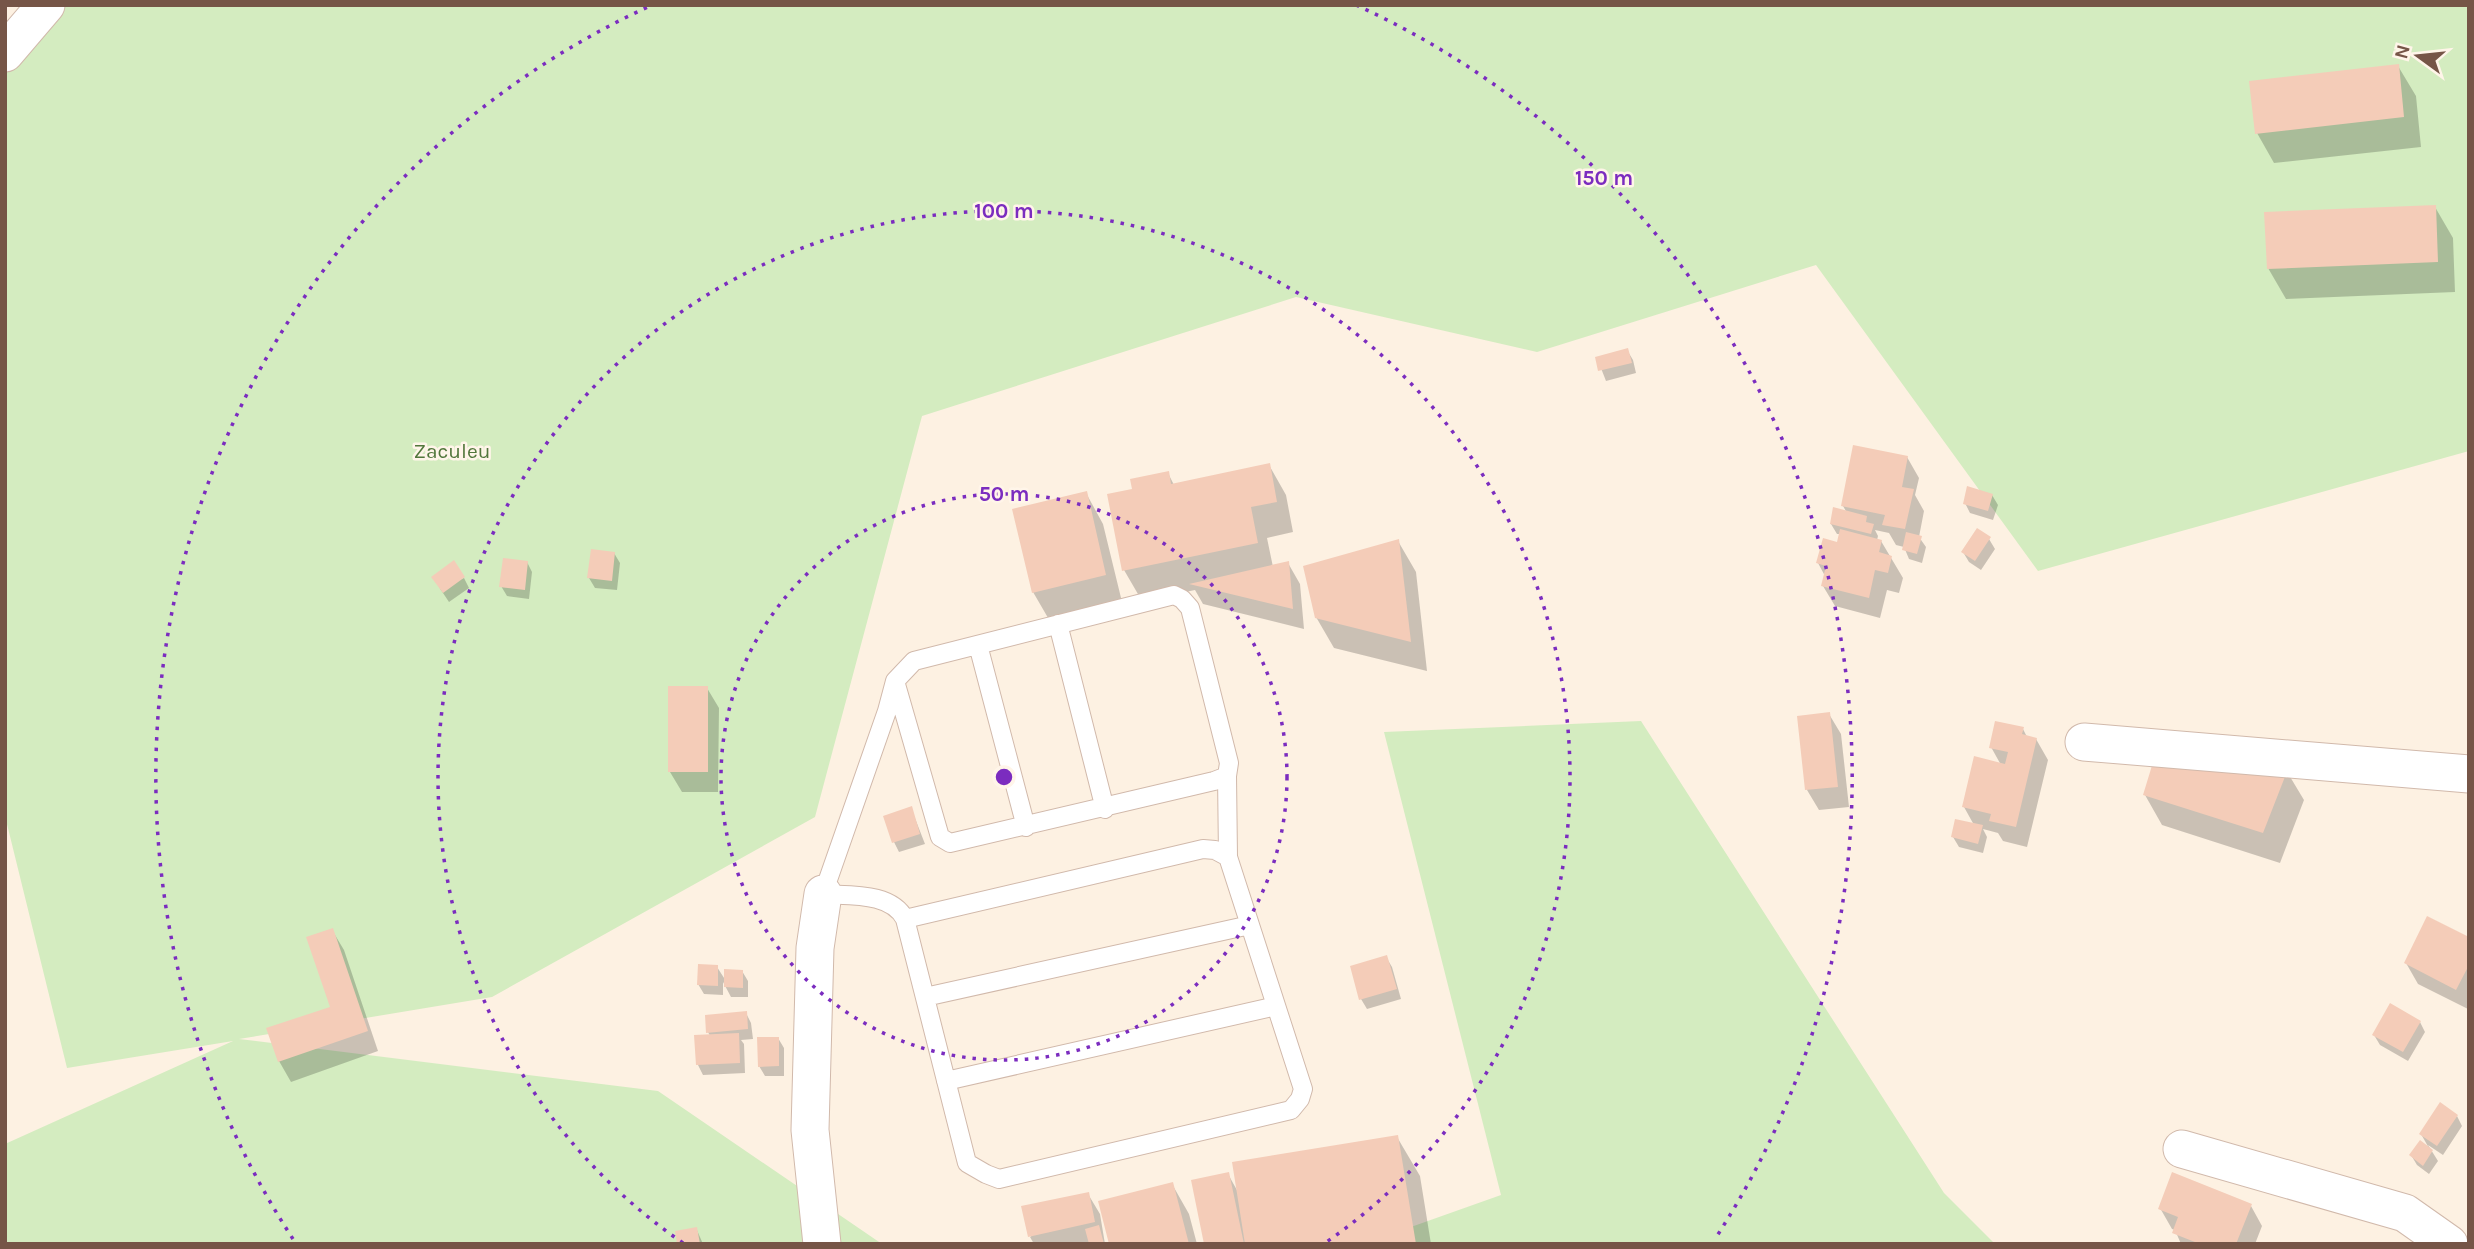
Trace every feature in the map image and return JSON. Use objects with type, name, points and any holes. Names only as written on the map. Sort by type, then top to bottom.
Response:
[{"type":"street","points":[[5,53],[46,5]]},
{"type":"street","points":[[2084,742],[2469,774]]},
{"type":"street","points":[[822,1244],[810,1130],[815,948],[823,894]]},
{"type":"street","points":[[2182,1149],[2405,1213],[2449,1244]]},
{"type":"lane","points":[[1174,595],[1190,608],[1229,764],[1228,857],[1303,1089],[1292,1110],[999,1178],[967,1163],[905,919],[899,908],[883,900],[823,894],[895,681],[914,661],[978,645],[1174,595]]},
{"type":"lane","points":[[1058,624],[1105,809]]},
{"type":"lane","points":[[978,645],[1026,827]]},
{"type":"lane","points":[[895,681],[940,837],[950,844],[1105,809],[1227,776]]},
{"type":"lane","points":[[905,919],[1203,849],[1215,850],[1228,857]]},
{"type":"lane","points":[[925,997],[1250,925]]},
{"type":"lane","points":[[946,1081],[1276,1006]]},
{"type":"green space","name":"Zaculeu","points":[[46,5],[2469,5],[2469,451],[2038,571],[1816,265],[1537,352],[1296,297],[922,416],[815,817],[492,997],[239,1039],[658,1091],[882,1244],[5,1244],[5,1144],[233,1041],[67,1068],[5,816],[5,53]]},
{"type":"green space","points":[[1641,721],[1944,1193],[1995,1244],[1363,1244],[1501,1195],[1384,732]]},
{"type":"building","points":[[2399,64],[2404,117],[2255,134],[2249,81]]},
{"type":"building","points":[[2436,205],[2438,262],[2267,269],[2264,212]]},
{"type":"building","points":[[1628,348],[1632,363],[1598,371],[1595,357]]},
{"type":"building","points":[[1853,445],[1908,456],[1902,487],[1914,489],[1905,529],[1882,525],[1885,515],[1841,506]]},
{"type":"building","points":[[1270,463],[1277,502],[1251,507],[1258,543],[1122,571],[1107,494],[1132,489],[1130,479],[1169,471],[1171,484]]},
{"type":"building","points":[[1967,486],[1993,494],[1988,511],[1963,504]]},
{"type":"building","points":[[1087,491],[1106,575],[1032,593],[1012,509]]},
{"type":"building","points":[[1833,507],[1867,516],[1866,522],[1874,524],[1871,534],[1830,524]]},
{"type":"building","points":[[1977,528],[1991,537],[1975,561],[1961,552]]},
{"type":"building","points":[[1840,529],[1882,540],[1879,552],[1892,556],[1888,573],[1875,570],[1869,598],[1821,586],[1826,566],[1816,563],[1823,538],[1837,542]]},
{"type":"building","points":[[1906,532],[1922,536],[1917,554],[1902,550]]},
{"type":"building","points":[[1399,539],[1411,642],[1315,618],[1303,566]]},
{"type":"building","points":[[591,549],[615,552],[612,581],[587,578]]},
{"type":"building","points":[[503,558],[528,561],[525,590],[499,587]]},
{"type":"building","points":[[454,560],[465,577],[443,593],[431,577]]},
{"type":"building","points":[[1289,561],[1293,609],[1189,584]]},
{"type":"building","points":[[668,686],[708,686],[708,772],[668,772]]},
{"type":"building","points":[[1830,712],[1838,787],[1805,790],[1797,716]]},
{"type":"building","points":[[1995,721],[2024,727],[2022,734],[2037,738],[2016,827],[1989,821],[1991,814],[1962,807],[1974,756],[2005,764],[2008,752],[1989,748]]},
{"type":"building","points":[[2154,759],[2288,769],[2263,833],[2143,795]]},
{"type":"building","points":[[912,806],[920,834],[892,843],[883,816]]},
{"type":"building","points":[[1955,819],[1983,825],[1978,844],[1951,837]]},
{"type":"building","points":[[2427,916],[2469,937],[2469,965],[2456,990],[2404,963]]},
{"type":"building","points":[[333,928],[368,1031],[278,1062],[266,1028],[330,1007],[306,937]]},
{"type":"building","points":[[1387,955],[1397,989],[1359,1000],[1350,966]]},
{"type":"building","points":[[698,964],[718,965],[718,986],[697,985]]},
{"type":"building","points":[[724,969],[743,970],[743,988],[724,987]]},
{"type":"building","points":[[2390,1003],[2421,1021],[2403,1052],[2372,1035]]},
{"type":"building","points":[[747,1011],[748,1029],[706,1033],[705,1015]]},
{"type":"building","points":[[739,1033],[740,1063],[696,1065],[694,1035]]},
{"type":"building","points":[[757,1037],[779,1037],[779,1066],[758,1067]]},
{"type":"building","points":[[2440,1102],[2458,1115],[2437,1146],[2419,1134]]},
{"type":"building","points":[[1398,1135],[1416,1244],[1245,1244],[1232,1162]]},
{"type":"building","points":[[2420,1140],[2433,1150],[2423,1166],[2409,1155]]},
{"type":"building","points":[[1229,1172],[1244,1244],[1204,1244],[1191,1180]]},
{"type":"building","points":[[2172,1172],[2252,1204],[2236,1244],[2200,1244],[2172,1233],[2178,1217],[2158,1209]]},
{"type":"building","points":[[1173,1182],[1189,1244],[1109,1244],[1098,1201]]},
{"type":"building","points":[[1089,1192],[1095,1222],[1028,1237],[1021,1206]]},
{"type":"building","points":[[1099,1225],[1104,1244],[1089,1244],[1085,1229]]},
{"type":"building","points":[[697,1227],[700,1244],[677,1244],[675,1231]]}]
